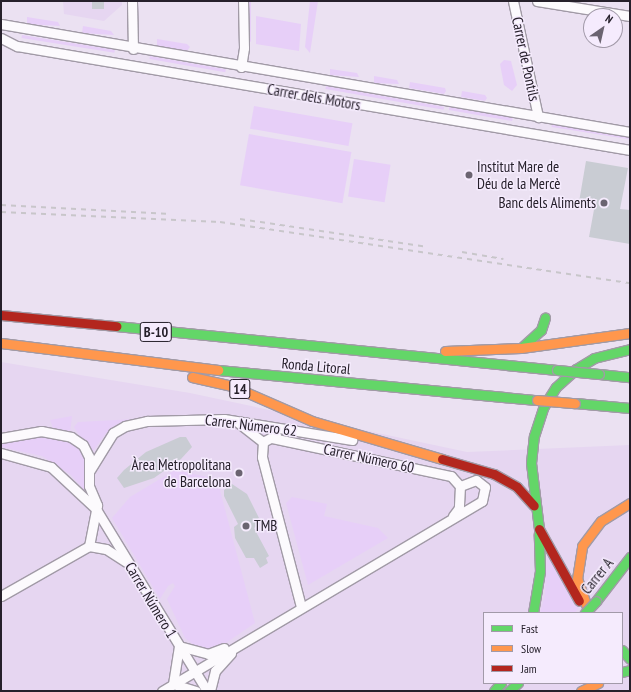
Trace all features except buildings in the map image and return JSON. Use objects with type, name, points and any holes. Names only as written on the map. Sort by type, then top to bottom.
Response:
[{"type":"main road","name":"Ronda Litoral","points":[[1,315],[630,377]]},
{"type":"main road","points":[[521,348],[541,330],[545,318]]},
{"type":"main road","points":[[312,346],[450,351],[521,348],[630,333]]},
{"type":"main road","name":"Ronda Litoral","points":[[1,343],[39,349],[255,374],[630,408]]},
{"type":"main road","name":"14","points":[[39,349],[225,384],[312,421],[432,457]]},
{"type":"main road","points":[[533,612],[540,571],[539,529],[534,506],[534,436],[550,394],[564,379],[594,358],[630,349]]},
{"type":"main road","points":[[432,457],[503,478],[522,491],[534,506]]},
{"type":"main road","points":[[589,612],[577,579],[582,546],[601,521],[630,503]]},
{"type":"main road","points":[[539,529],[565,580],[588,612]]},
{"type":"main road","name":"Carrer A","points":[[586,612],[630,557]]},
{"type":"main road","points":[[509,691],[517,684]]},
{"type":"main road","points":[[581,691],[596,684]]},
{"type":"street","points":[[132,1],[133,49]]},
{"type":"street","points":[[241,67],[244,48],[243,1]]},
{"type":"street","name":"Carrer de Pontils","points":[[513,1],[538,117]]},
{"type":"street","points":[[537,1],[630,16]]},
{"type":"street","name":"Carrer dels Motors","points":[[1,24],[133,49],[630,132]]},
{"type":"street","name":"Carrer dels Motors","points":[[1,38],[17,46],[630,150]]},
{"type":"street","name":"Carrer Número 62","points":[[90,470],[107,438],[124,426],[147,421],[236,421],[279,427],[432,457]]},
{"type":"street","points":[[236,421],[263,442]]},
{"type":"street","points":[[263,442],[272,438],[279,427]]},
{"type":"street","name":"Carrer Número 62","points":[[1,438],[41,431],[71,437],[87,451],[90,470],[89,486],[96,509]]},
{"type":"street","name":"Carrer Número 60","points":[[272,438],[451,476],[460,486]]},
{"type":"street","points":[[263,442],[262,457],[301,607]]},
{"type":"street","points":[[1,453],[51,467],[96,509],[89,546]]},
{"type":"street","points":[[162,691],[240,643],[301,607],[453,516],[486,496],[485,487],[476,480],[460,486],[459,508],[453,516]]},
{"type":"street","name":"Carrer Número 1","points":[[96,509],[134,570],[178,646],[207,691]]},
{"type":"street","points":[[1,596],[89,546],[114,552],[134,570]]},
{"type":"street","points":[[173,684],[178,646],[208,654],[240,643]]},
{"type":"street","points":[[210,691],[214,671],[240,643]]},
{"type":"street","points":[[173,684],[196,691]]},
{"type":"shaded area","points":[[63,1],[122,1],[122,5],[104,21],[64,14]]},
{"type":"shaded area","points":[[247,1],[251,1],[251,42],[248,40]]},
{"type":"shaded area","points":[[310,1],[318,1],[310,53],[305,47]]},
{"type":"shaded area","points":[[256,16],[301,24],[299,51],[256,44]]},
{"type":"shaded area","points":[[27,17],[58,22],[60,26],[27,24]]},
{"type":"shaded area","points":[[83,26],[111,31],[114,35],[82,33]]},
{"type":"shaded area","points":[[22,35],[115,50],[114,53],[22,38]]},
{"type":"shaded area","points":[[157,39],[187,44],[190,47],[187,51],[157,46]]},
{"type":"shaded area","points":[[150,56],[226,69],[225,72],[149,59]]},
{"type":"shaded area","points":[[504,60],[511,61],[517,85],[512,91],[504,85],[500,64]]},
{"type":"shaded area","points":[[330,69],[357,73],[359,77],[330,75]]},
{"type":"shaded area","points":[[374,76],[397,80],[399,84],[374,83]]},
{"type":"shaded area","points":[[410,82],[445,88],[446,91],[444,94],[409,88]]},
{"type":"shaded area","points":[[326,86],[444,107],[444,110],[325,89]]},
{"type":"shaded area","points":[[462,91],[485,95],[487,98],[485,101],[461,97]]},
{"type":"shaded area","points":[[254,106],[352,123],[348,146],[250,129]]},
{"type":"shaded area","points":[[449,107],[513,117],[512,121],[449,110]]},
{"type":"shaded area","points":[[552,124],[630,136],[630,139],[552,127]]},
{"type":"shaded area","points":[[249,134],[351,152],[342,203],[240,185]]},
{"type":"shaded area","points":[[354,159],[391,165],[385,202],[348,197]]},
{"type":"shaded area","points":[[1,362],[190,393],[467,452],[630,445],[630,691],[1,691]]},
{"type":"shaded area","points":[[72,416],[70,433],[53,428],[50,420]]},
{"type":"shaded area","points":[[136,419],[106,433],[91,454],[74,427],[78,422]]},
{"type":"shaded area","points":[[40,434],[78,445],[86,458],[84,490],[71,475],[42,456],[1,447],[1,442]]},
{"type":"shaded area","points":[[175,470],[217,479],[255,623],[223,645],[210,649],[196,647],[185,638],[167,599],[175,586],[173,583],[168,586],[160,599],[112,518],[130,497]]},
{"type":"shaded area","points":[[292,497],[327,504],[324,516],[378,528],[388,538],[308,585],[286,503]]},
{"type":"shaded area","points":[[547,554],[579,607],[576,612],[540,612],[545,595]]},
{"type":"railway","points":[[1,205],[171,214]]},
{"type":"railway","points":[[1,212],[220,222],[630,283]]},
{"type":"railway","points":[[240,219],[428,247]]},
{"type":"railway","points":[[462,252],[503,259]]},
{"type":"traffic: fast","points":[[521,348],[541,330],[545,318]]},
{"type":"traffic: fast","points":[[116,326],[557,370]]},
{"type":"traffic: fast","points":[[539,529],[531,463],[534,436],[544,406],[556,387],[576,369],[594,358],[630,349]]},
{"type":"traffic: fast","points":[[218,370],[537,400]]},
{"type":"traffic: fast","points":[[557,370],[599,374]]},
{"type":"traffic: fast","points":[[599,374],[630,377]]},
{"type":"traffic: fast","points":[[575,403],[630,408]]},
{"type":"traffic: fast","points":[[533,612],[540,571],[539,534]]},
{"type":"traffic: fast","points":[[596,601],[630,557]]},
{"type":"traffic: fast","points":[[586,612],[596,601]]},
{"type":"traffic: fast","points":[[623,651],[630,659]]},
{"type":"traffic: fast","points":[[623,672],[630,670]]},
{"type":"traffic: fast","points":[[494,691],[500,684]]},
{"type":"traffic: fast","points":[[509,691],[517,684]]},
{"type":"traffic: slow","points":[[445,351],[521,348],[630,333]]},
{"type":"traffic: slow","points":[[1,343],[218,370]]},
{"type":"traffic: slow","points":[[192,377],[232,386],[312,421],[442,459]]},
{"type":"traffic: slow","points":[[537,400],[575,403]]},
{"type":"traffic: slow","points":[[589,612],[577,579],[582,546],[601,521],[630,503]]},
{"type":"traffic: slow","points":[[581,691],[596,684]]},
{"type":"traffic: jam","points":[[1,315],[116,326]]},
{"type":"traffic: jam","points":[[442,459],[494,474],[517,487],[534,506]]},
{"type":"traffic: jam","points":[[539,529],[579,601]]},
{"type":"place","name":"Institut Mare de Déu de la Mercè","points":[[469,175]]},
{"type":"place","name":"Banc dels Aliments","points":[[604,203]]},
{"type":"place","name":"Àrea Metropolitana de Barcelona","points":[[239,473]]},
{"type":"place","name":"TMB","points":[[246,526]]}]
